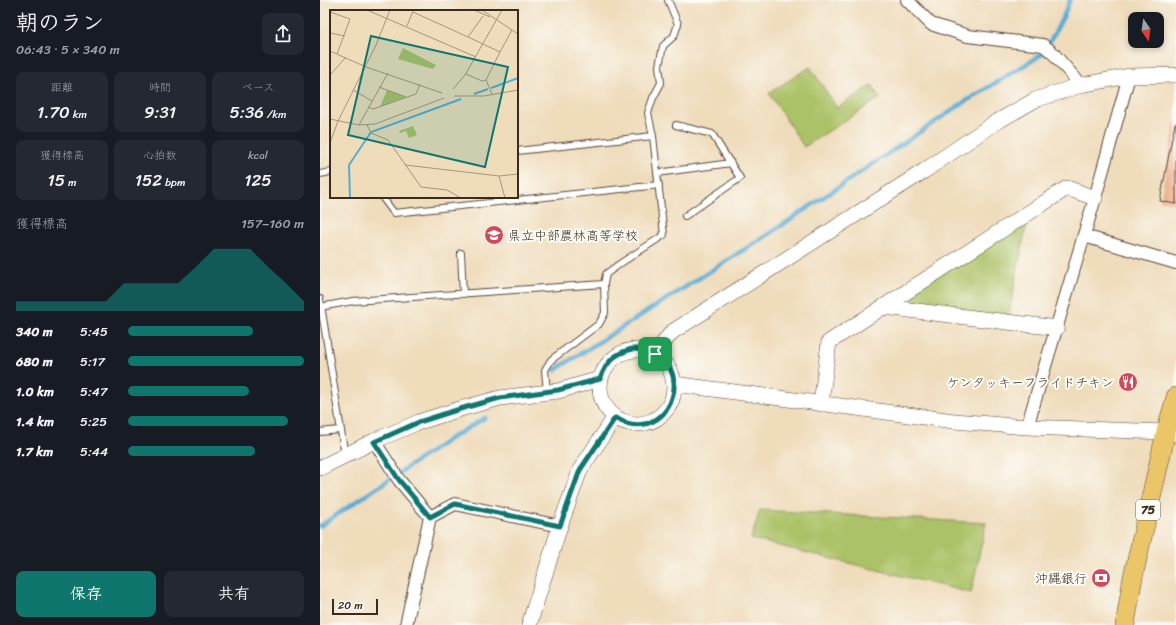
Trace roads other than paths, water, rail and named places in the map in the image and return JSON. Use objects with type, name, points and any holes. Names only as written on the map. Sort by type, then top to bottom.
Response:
[{"type":"main road","name":"75","points":[[1125,625],[1133,577],[1171,433],[1176,397]]},
{"type":"street","points":[[907,0],[931,24],[968,36],[1042,45],[1052,52],[1080,85]]},
{"type":"street","points":[[655,354],[672,332],[924,171],[993,124],[1034,100],[1080,85],[1129,76],[1176,75]]},
{"type":"street","points":[[1027,427],[1096,198],[1129,76]]},
{"type":"street","points":[[822,404],[829,342],[1067,188],[1096,198]]},
{"type":"street","points":[[1084,236],[1176,263]]},
{"type":"street","points":[[884,306],[1057,328]]},
{"type":"street","points":[[632,349],[644,350],[655,354],[665,361],[671,372],[674,384],[673,396],[669,407],[660,416],[650,422],[638,424],[626,423],[615,418],[607,410],[601,400],[599,390],[600,379],[604,368],[611,359],[621,352],[632,349]]},
{"type":"street","points":[[320,468],[419,422],[500,398],[558,390],[600,379]]},
{"type":"street","points":[[674,384],[954,421],[1027,427],[1171,433]]},
{"type":"street","points":[[529,625],[560,526],[580,470],[615,418]]},
{"type":"street","points":[[374,442],[399,480],[430,517]]},
{"type":"street","points":[[406,625],[430,517],[455,504],[560,526]]},
{"type":"lane","points":[[547,392],[545,370],[552,360],[599,324],[605,313],[604,284],[606,274],[664,235],[653,136],[648,113],[653,98],[661,83],[659,66],[663,46],[674,36],[678,24],[668,0]]},
{"type":"lane","points":[[676,125],[712,134],[740,178],[685,216]]},
{"type":"lane","points":[[518,151],[653,136]]},
{"type":"lane","points":[[657,173],[730,163]]},
{"type":"lane","points":[[320,174],[330,172]]},
{"type":"lane","points":[[383,198],[394,213],[659,185]]},
{"type":"lane","points":[[461,253],[463,294]]},
{"type":"lane","points":[[321,307],[353,301],[604,284]]},
{"type":"lane","points":[[320,299],[345,456]]},
{"type":"lane","points":[[320,432],[340,430]]},
{"type":"waterway","points":[[555,370],[772,232],[963,103],[1044,53],[1064,15],[1070,0]]},
{"type":"waterway","points":[[320,526],[451,438],[485,418]]},
{"type":"place","name":"県立中部農林高等学校","points":[[494,235]]},
{"type":"place","name":"ケンタッキーフライドチキン","points":[[1128,382]]},
{"type":"place","name":"沖縄銀行","points":[[1101,578]]}]
